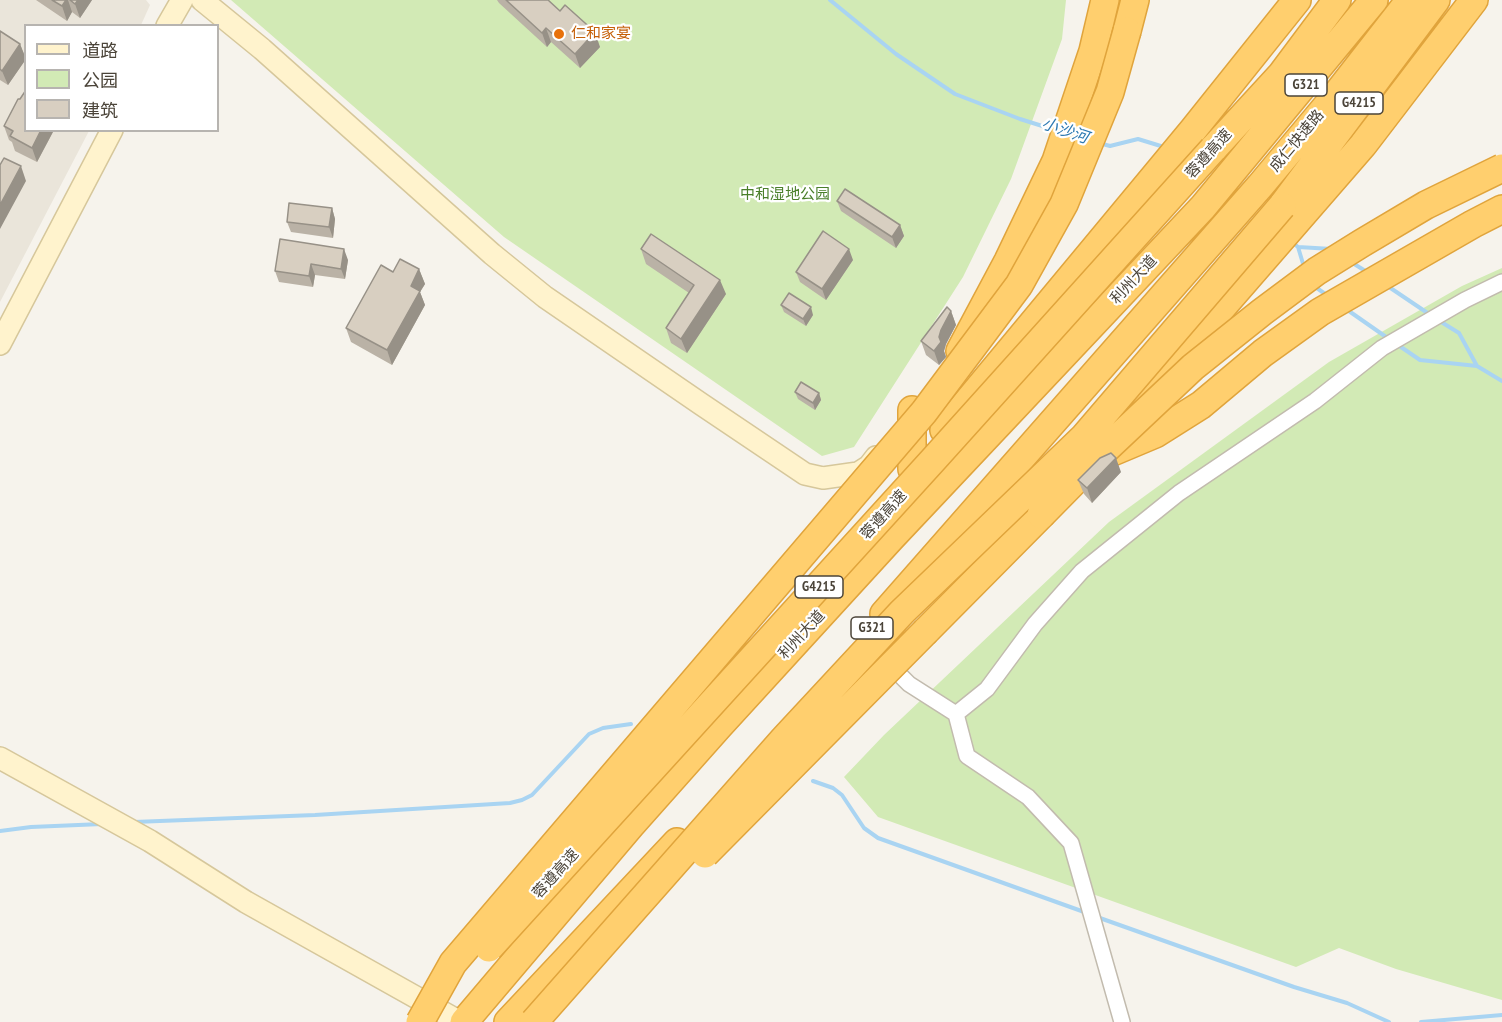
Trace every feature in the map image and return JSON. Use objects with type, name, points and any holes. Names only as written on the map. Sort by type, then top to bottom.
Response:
[{"type":"highway","points":[[960,351],[1008,261],[1056,161],[1094,51],[1105,0]]},
{"type":"highway","points":[[421,1022],[453,963],[924,412],[1019,285],[1064,204],[1110,92],[1135,0]]},
{"type":"highway","points":[[912,469],[1193,130],[1297,0]]},
{"type":"highway","name":"蓉遵高速","points":[[421,1022],[903,494],[1281,75],[1336,0]]},
{"type":"highway","name":"成仁快速路","points":[[1203,207],[1374,0]]},
{"type":"highway","name":"成仁快速路","points":[[1226,224],[1343,87],[1410,0]]},
{"type":"highway","name":"G4215","points":[[534,1022],[784,739],[902,612],[1084,436],[1289,213],[1436,0]]},
{"type":"highway","points":[[890,609],[1078,466],[1265,258],[1289,213],[1363,145],[1474,0]]},
{"type":"highway","points":[[552,1000],[630,931],[983,571],[1107,448],[1193,367],[1317,271],[1426,205],[1502,168]]},
{"type":"highway","name":"利州大道","points":[[462,1022],[631,825],[891,538],[1203,207]]},
{"type":"highway","points":[[1078,466],[1155,434],[1192,411],[1263,353],[1320,312],[1502,209]]},
{"type":"highway","name":"利州大道","points":[[508,1022],[738,777],[890,609],[1226,224]]},
{"type":"highway","points":[[891,538],[912,469],[912,409]]},
{"type":"main road","points":[[168,24],[182,0]]},
{"type":"main road","points":[[202,0],[261,49],[492,254],[545,297],[805,474],[823,478],[858,473],[869,466],[960,351]]},
{"type":"main road","points":[[0,344],[111,132]]},
{"type":"main road","points":[[0,758],[150,841],[246,902],[462,1022]]},
{"type":"street","points":[[956,714],[987,689],[1035,624],[1082,571],[1179,493],[1315,401],[1382,348],[1465,300],[1502,282]]},
{"type":"street","points":[[863,638],[909,684],[956,714],[967,756],[1028,797],[1071,843],[1122,1022]]},
{"type":"shaded area","points":[[0,0],[146,0],[150,5],[141,24],[24,24],[24,132],[88,132],[0,302]]},
{"type":"green space","name":"中和湿地公园","points":[[231,0],[1066,0],[1062,39],[1011,179],[963,277],[854,447],[822,456],[504,237]]},
{"type":"green space","points":[[1502,268],[1502,1000],[1396,969],[1339,948],[1296,967],[878,817],[844,777],[884,735],[1109,522],[1329,362],[1462,286]]},
{"type":"building","points":[[52,0],[66,0],[62,6]]},
{"type":"building","points":[[506,0],[548,0],[560,11],[565,5],[595,32],[575,54],[546,28],[542,33]]},
{"type":"building","points":[[0,31],[20,44],[2,71],[0,69]]},
{"type":"building","points":[[24,93],[24,132],[40,132],[32,148],[10,136],[13,131],[4,126]]},
{"type":"building","points":[[4,158],[21,166],[0,205],[0,165]]},
{"type":"building","points":[[845,189],[900,225],[892,237],[837,201]]},
{"type":"building","points":[[289,203],[332,208],[329,227],[287,222]]},
{"type":"building","points":[[823,231],[849,249],[822,289],[796,272]]},
{"type":"building","points":[[651,234],[720,280],[681,339],[666,328],[694,285],[641,249]]},
{"type":"building","points":[[280,239],[344,249],[341,269],[311,264],[309,276],[275,271]]},
{"type":"building","points":[[400,259],[419,269],[411,286],[420,291],[387,350],[346,328],[381,265],[393,272]]},
{"type":"building","points":[[789,293],[811,307],[803,319],[781,305]]},
{"type":"building","points":[[947,307],[951,311],[941,330],[939,337],[941,342],[934,351],[921,341]]},
{"type":"building","points":[[801,382],[819,393],[813,403],[795,392]]},
{"type":"building","points":[[1111,453],[1116,458],[1087,488],[1078,480],[1100,458]]},
{"type":"waterway","name":"小沙河","points":[[830,0],[896,54],[955,94],[1055,130]]},
{"type":"waterway","name":"小沙河","points":[[1099,143],[1110,146],[1138,139],[1164,147]]},
{"type":"waterway","name":"小沙河","points":[[1292,242],[1298,247],[1304,267]]},
{"type":"waterway","name":"小沙河","points":[[1298,247],[1332,249]]},
{"type":"waterway","name":"小沙河","points":[[1351,262],[1367,272]]},
{"type":"waterway","name":"小沙河","points":[[1386,285],[1432,316]]},
{"type":"waterway","name":"小沙河","points":[[1314,286],[1328,296]]},
{"type":"waterway","name":"小沙河","points":[[1346,309],[1389,339]]},
{"type":"waterway","name":"小沙河","points":[[1438,320],[1459,333],[1477,366]]},
{"type":"waterway","name":"小沙河","points":[[1398,345],[1420,360],[1477,366],[1502,381]]},
{"type":"waterway","points":[[134,822],[315,815],[510,803],[532,795],[589,734],[603,728],[631,724]]},
{"type":"waterway","points":[[813,781],[833,788],[842,795],[864,828],[878,838],[1087,913]]},
{"type":"waterway","points":[[0,831],[31,827],[102,824]]},
{"type":"waterway","points":[[1097,917],[1294,987],[1347,1003],[1389,1022]]},
{"type":"waterway","points":[[1421,1022],[1502,1015]]},
{"type":"place","name":"仁和家宴","points":[[559,34]]}]
